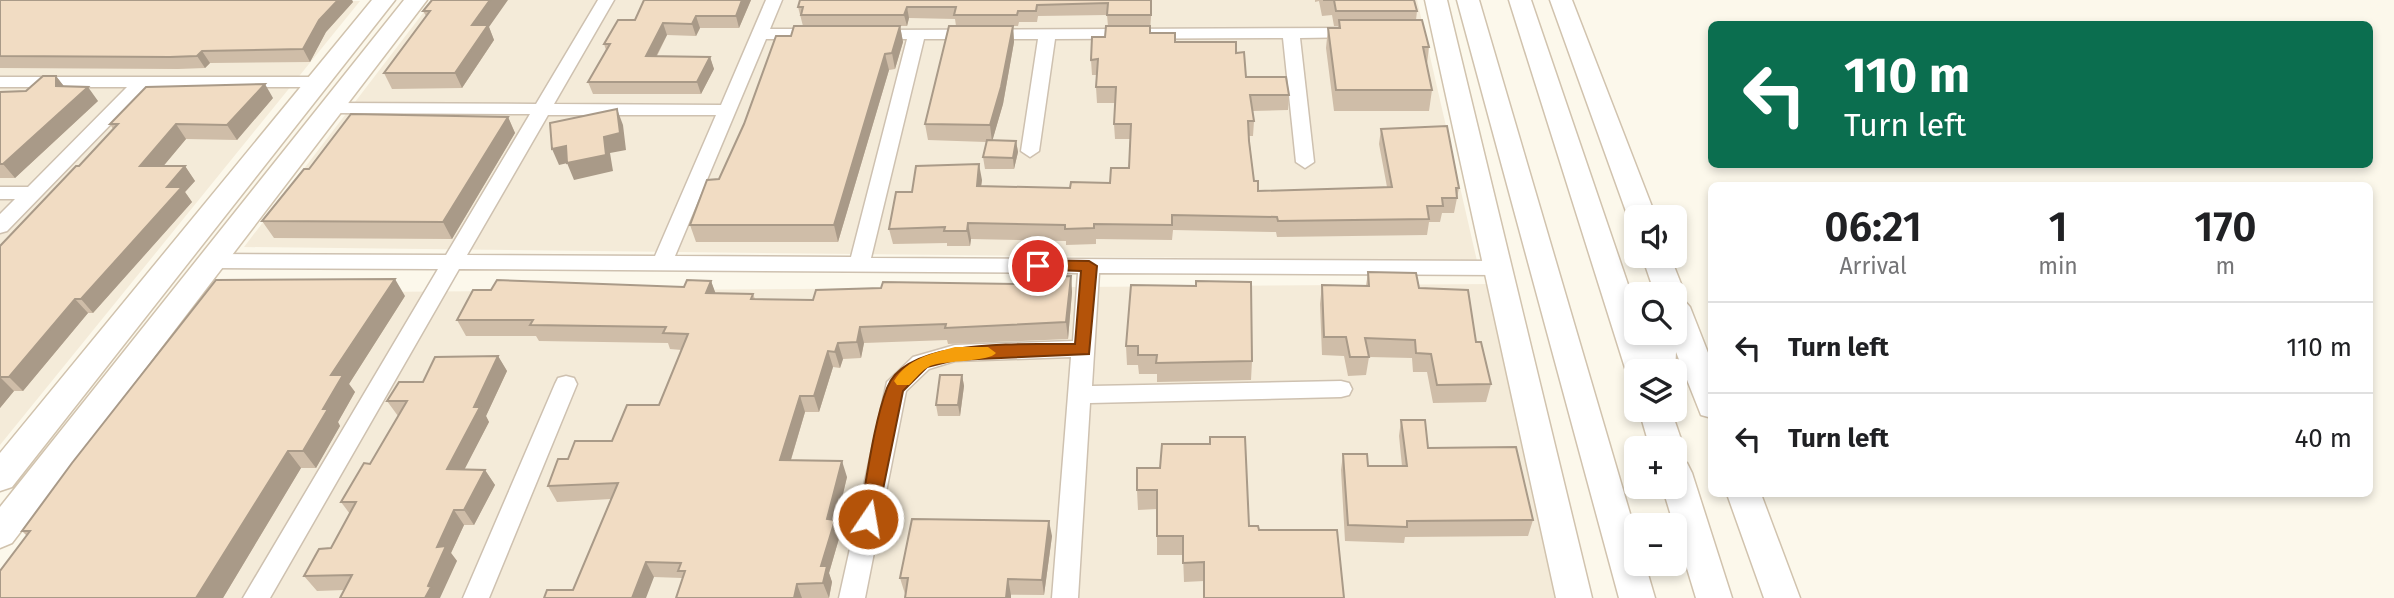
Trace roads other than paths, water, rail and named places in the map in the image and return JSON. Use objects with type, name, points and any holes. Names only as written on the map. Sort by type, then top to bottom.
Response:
[{"type":"street","points":[[0,477],[315,82],[386,0]]},
{"type":"street","points":[[333,107],[386,0]]},
{"type":"street","points":[[0,533],[416,0]]},
{"type":"street","points":[[256,598],[606,0]]},
{"type":"street","points":[[662,263],[774,0]]},
{"type":"street","points":[[1436,0],[1437,33],[1465,126],[1574,598]]},
{"type":"street","points":[[1468,0],[1524,206],[1637,598]]},
{"type":"street","points":[[1520,0],[1638,359]]},
{"type":"street","points":[[1545,0],[1573,33]]},
{"type":"street","points":[[1562,0],[1638,205]]},
{"type":"street","points":[[859,265],[917,33]]},
{"type":"street","points":[[1030,151],[1047,33]]},
{"type":"street","points":[[1291,33],[1305,162]]},
{"type":"street","points":[[760,34],[1374,33]]},
{"type":"street","points":[[0,82],[315,82]]},
{"type":"street","points":[[0,226],[142,82]]},
{"type":"street","points":[[333,107],[727,110]]},
{"type":"street","points":[[1465,126],[1524,206]]},
{"type":"street","points":[[213,261],[271,139]]},
{"type":"street","points":[[0,193],[33,193]]},
{"type":"street","points":[[213,261],[1497,268]]},
{"type":"street","points":[[1065,598],[1089,266]]},
{"type":"street","points":[[1687,341],[1708,396]]},
{"type":"street","points":[[852,598],[895,388],[921,363],[955,354],[1083,349]]},
{"type":"street","points":[[476,598],[566,384]]},
{"type":"street","points":[[1080,395],[1340,390]]},
{"type":"street","points":[[1745,497],[1782,598]]},
{"type":"street","points":[[1683,499],[1714,598]]}]
